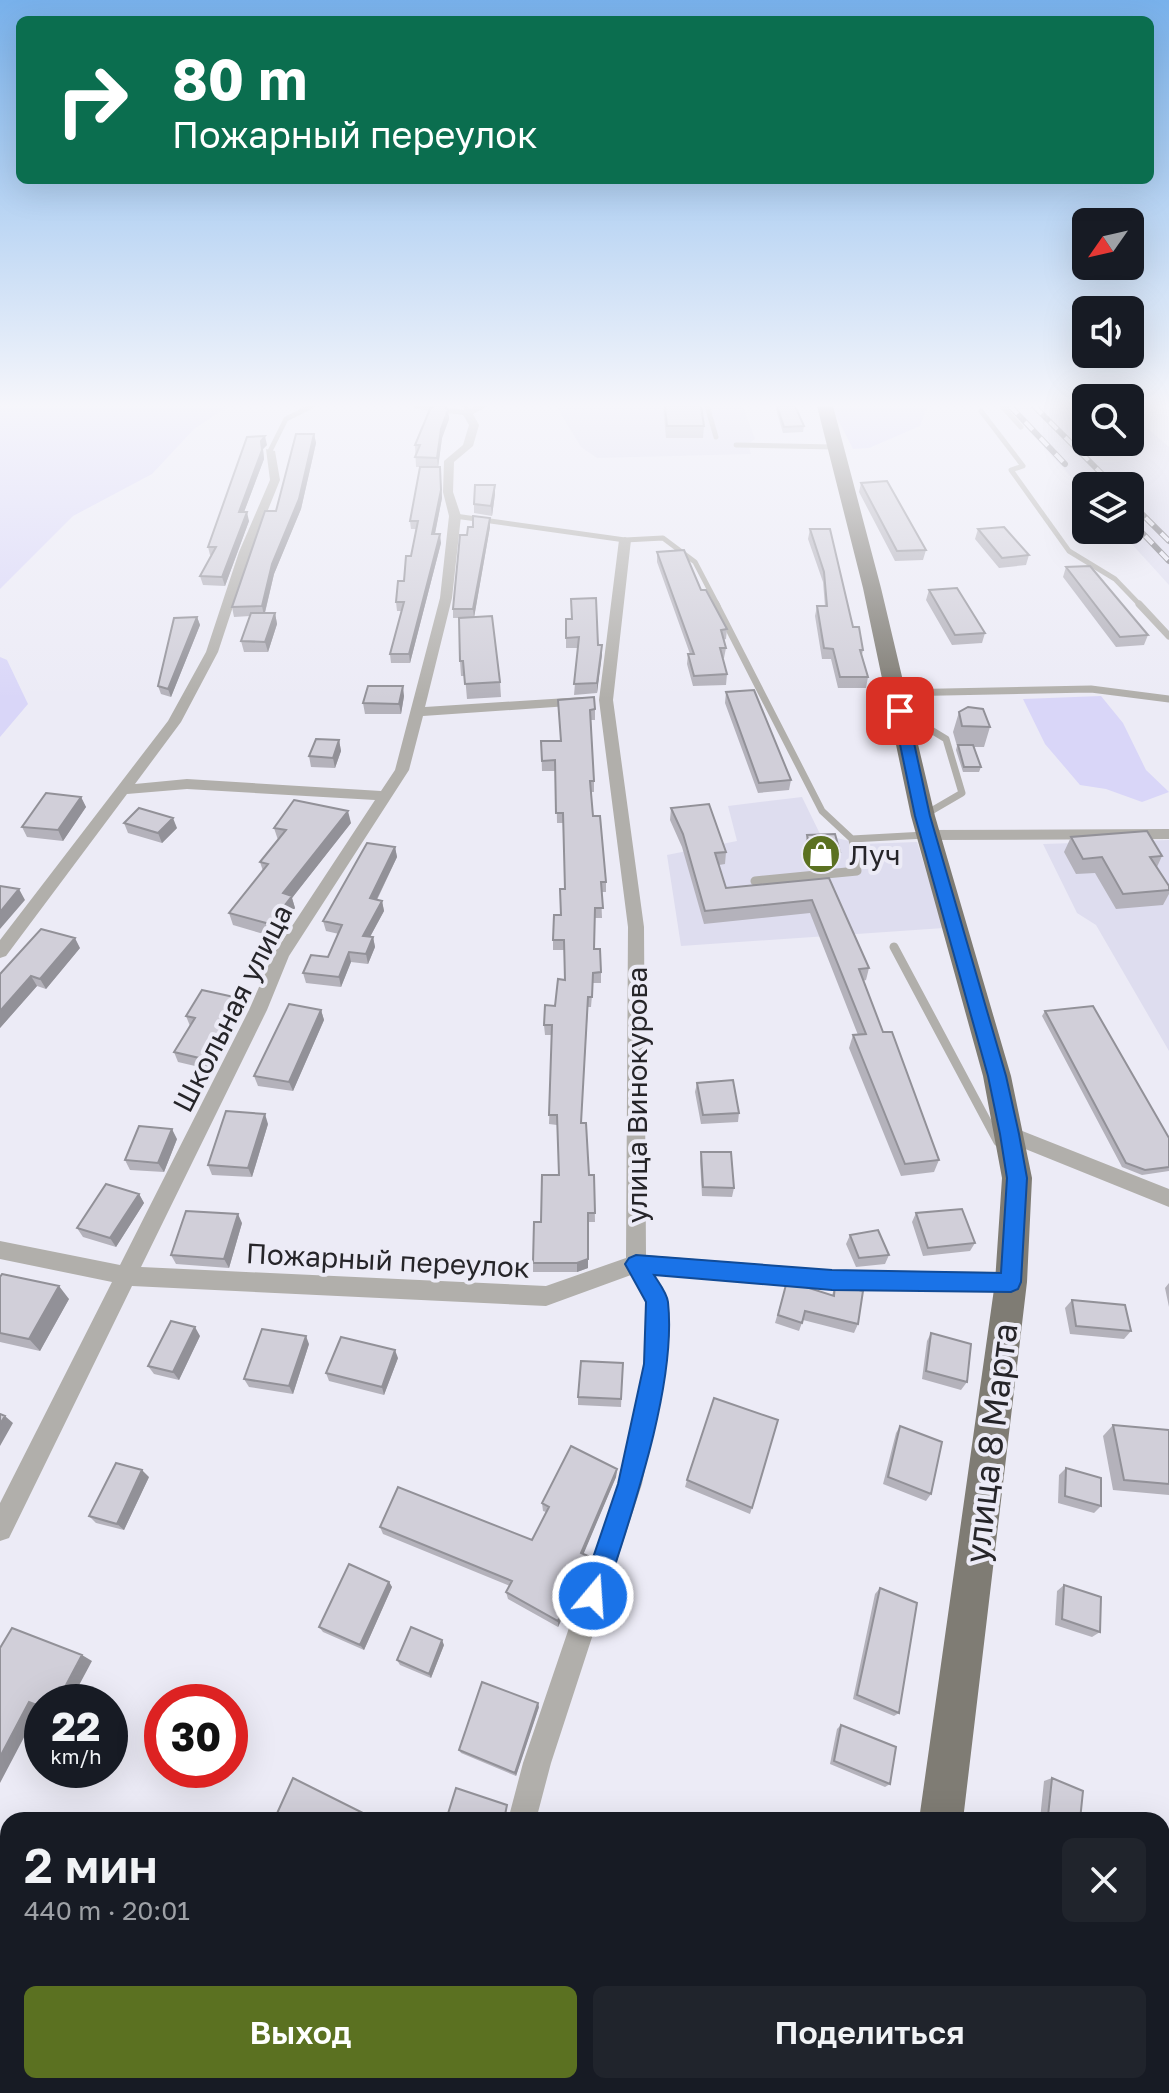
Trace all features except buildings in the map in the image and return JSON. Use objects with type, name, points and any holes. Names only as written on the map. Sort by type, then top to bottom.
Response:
[{"type":"main road","name":"улица 8 Марта","points":[[849,504],[872,588],[926,826],[997,1076],[1017,1178],[1011,1282],[942,1812]]},
{"type":"street","points":[[0,952],[174,722],[212,652],[245,552],[265,504]]},
{"type":"street","name":"Школьная улица","points":[[0,1529],[128,1276],[258,1010],[281,955],[402,770],[446,598],[455,516],[451,504]]},
{"type":"street","name":"улица Винокурова","points":[[524,1812],[537,1763],[630,1484],[655,1364],[657,1300],[636,1264],[636,927],[606,700],[625,540]]},
{"type":"street","points":[[418,712],[606,700]]},
{"type":"street","points":[[123,790],[187,784],[383,796]]},
{"type":"street","points":[[926,826],[1169,834]]},
{"type":"street","points":[[1010,1134],[1169,1198]]},
{"type":"street","name":"Пожарный переулок","points":[[0,1250],[128,1276],[546,1296],[636,1264],[832,1280],[1011,1282]]},
{"type":"lane","points":[[1035,504],[1069,551],[1115,579],[1169,636]]},
{"type":"lane","points":[[455,516],[482,517],[625,540],[663,538],[695,562],[822,811],[852,839],[857,871],[755,881]]},
{"type":"lane","points":[[898,702],[1091,689],[1169,699]]},
{"type":"lane","points":[[852,839],[926,826],[962,793],[946,739],[898,702]]},
{"type":"lane","points":[[894,947],[1017,1178]]},
{"type":"shaded area","points":[[0,504],[96,504],[73,516],[0,589]]},
{"type":"shaded area","points":[[1144,504],[1169,504],[1169,585],[1132,544],[1144,544]]},
{"type":"shaded area","points":[[0,657],[7,660],[28,704],[0,737]]},
{"type":"shaded area","points":[[1101,696],[1123,723],[1146,770],[1169,792],[1142,802],[1106,789],[1080,785],[1045,744],[1023,699]]},
{"type":"shaded area","points":[[802,797],[820,834],[862,844],[917,842],[944,928],[681,946],[667,855],[737,841],[728,806]]},
{"type":"shaded area","points":[[1169,840],[1169,1051],[1096,925],[1077,913],[1043,844]]},
{"type":"railway","points":[[1144,516],[1169,541]]},
{"type":"railway","points":[[1144,535],[1169,561]]},
{"type":"place","name":"Луч","points":[[821,854]]},
{"type":"route","points":[[593,1596],[630,1484],[655,1364],[657,1300],[636,1264],[832,1280],[1011,1282],[1017,1178],[1010,1134],[997,1076],[923,816],[900,711]]}]
